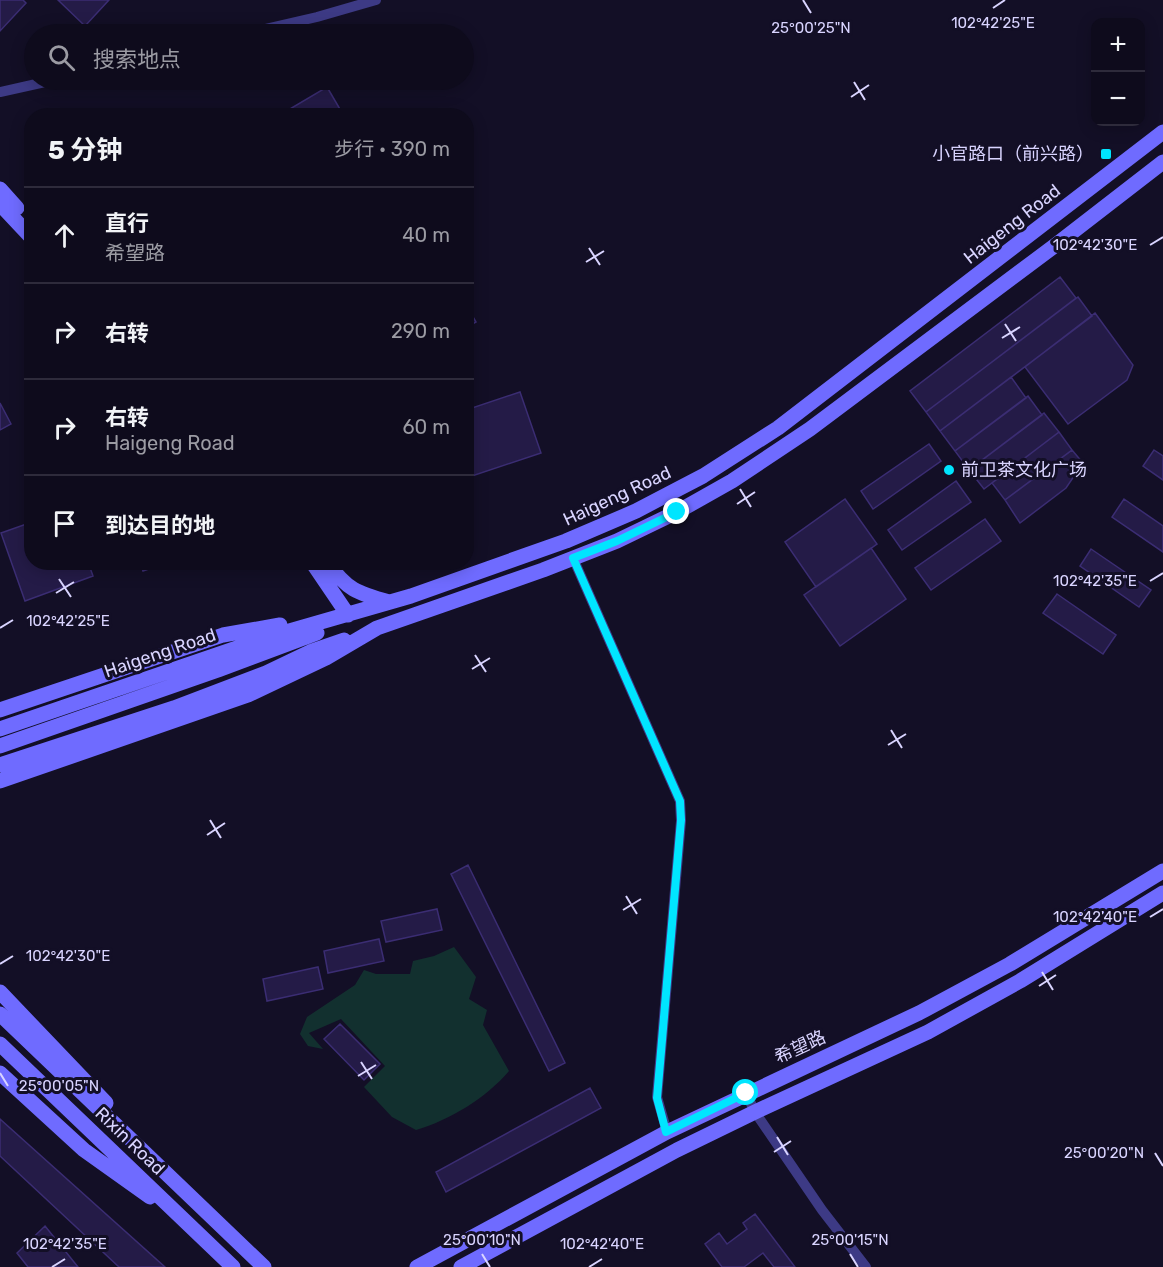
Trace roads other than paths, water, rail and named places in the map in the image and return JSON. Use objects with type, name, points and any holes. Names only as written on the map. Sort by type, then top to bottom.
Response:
[{"type":"main road","name":"Haigeng Road","points":[[0,729],[160,673],[272,636],[388,602],[566,541],[636,511],[703,476],[787,421],[1163,132]]},
{"type":"main road","points":[[0,765],[174,708],[266,673],[312,651],[617,541],[677,512],[732,481],[810,429],[1163,162]]},
{"type":"main road","points":[[0,189],[24,214]]},
{"type":"main road","points":[[0,204],[24,230]]},
{"type":"main road","points":[[317,570],[348,615]]},
{"type":"main road","points":[[333,570],[347,587],[388,602]]},
{"type":"main road","points":[[0,710],[223,635],[314,618],[348,615]]},
{"type":"main road","points":[[0,746],[318,632],[348,615]]},
{"type":"main road","points":[[0,781],[248,695],[326,658],[377,628]]},
{"type":"main road","name":"希望路","points":[[417,1267],[666,1132],[939,1003],[1010,964],[1163,871]]},
{"type":"main road","points":[[461,1267],[677,1150],[928,1032],[1020,981],[1163,893]]},
{"type":"main road","name":"Rixin Road","points":[[0,992],[72,1065],[195,1201]]},
{"type":"main road","name":"Rixin Road","points":[[0,1014],[264,1267]]},
{"type":"main road","name":"Rixin Road","points":[[0,1044],[233,1267]]},
{"type":"main road","points":[[0,1073],[84,1150],[196,1230]]},
{"type":"street","points":[[287,24],[376,0]]},
{"type":"street","points":[[0,92],[24,87]]},
{"type":"street","points":[[573,558],[680,801],[681,820],[657,1098],[666,1132]]},
{"type":"street","points":[[746,1093],[755,1112],[822,1210],[866,1267]]},
{"type":"place","name":"小官路口（前兴路）","points":[[1106,154]]},
{"type":"place","name":"前卫茶文化广场","points":[[949,470]]}]
